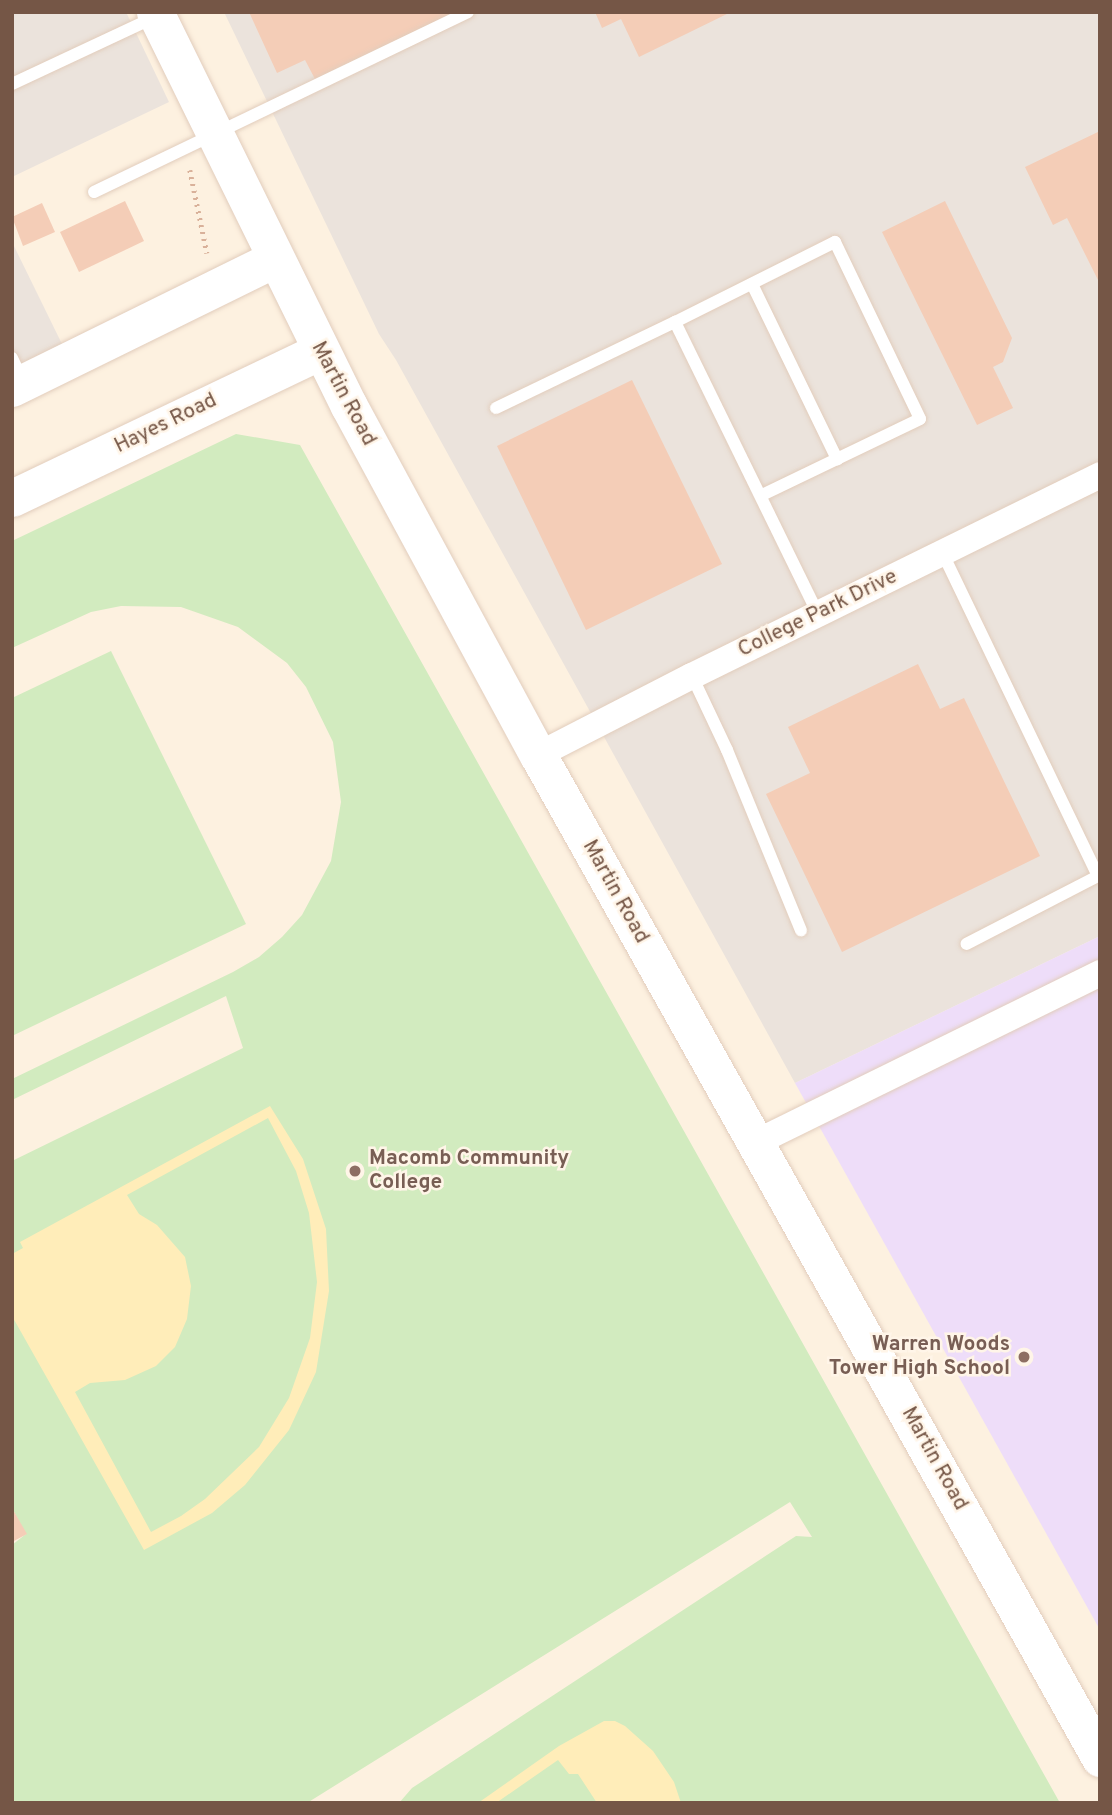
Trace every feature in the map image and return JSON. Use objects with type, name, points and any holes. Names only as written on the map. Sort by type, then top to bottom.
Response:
[{"type":"street","name":"Martin Road","points":[[156,14],[320,351],[538,755],[1100,1758]]},
{"type":"street","points":[[16,377],[274,259]]},
{"type":"street","name":"Hayes Road","points":[[12,498],[320,351]]},
{"type":"street","name":"College Park Drive","points":[[538,755],[1100,475]]},
{"type":"street","points":[[755,1143],[1100,973]]},
{"type":"lane","points":[[94,192],[468,12]]},
{"type":"lane","points":[[12,84],[156,14]]},
{"type":"lane","points":[[496,408],[835,242],[920,419],[762,495]]},
{"type":"lane","points":[[752,284],[837,459]]},
{"type":"lane","points":[[675,322],[818,614]]},
{"type":"lane","points":[[943,554],[1098,876],[966,944]]},
{"type":"lane","points":[[692,676],[727,750],[802,930]]},
{"type":"shaded area","points":[[12,12],[126,12],[169,102],[12,177]]},
{"type":"shaded area","points":[[224,12],[1100,12],[1100,936],[795,1083],[396,360],[379,334]]},
{"type":"shaded area","points":[[12,242],[62,344],[12,368]]},
{"type":"shaded area","name":"Warren Woods Tower High School","points":[[1100,936],[1100,1630],[795,1083]]},
{"type":"green space","name":"Macomb Community College","points":[[236,434],[300,445],[1060,1803],[399,1803],[412,1788],[796,1536],[812,1537],[790,1502],[307,1803],[12,1803],[12,1545],[26,1534],[12,1508],[12,1161],[243,1048],[226,996],[12,1100],[12,1079],[259,957],[302,915],[331,861],[341,802],[333,742],[306,687],[287,663],[238,627],[181,607],[121,606],[91,612],[12,648],[12,541]]},
{"type":"green space","points":[[111,651],[246,924],[12,1036],[12,698]]},
{"type":"sand","points":[[270,1106],[303,1159],[326,1229],[329,1291],[316,1372],[289,1430],[245,1485],[212,1513],[144,1550],[12,1316],[12,1254],[23,1248],[20,1242]],"holes":[[[268,1118],[296,1171],[309,1213],[317,1282],[310,1338],[289,1398],[259,1447],[205,1499],[151,1532],[75,1392],[90,1383],[125,1380],[156,1366],[175,1347],[187,1319],[191,1286],[185,1257],[157,1225],[139,1214],[127,1195]]]},
{"type":"sand","points":[[604,1721],[615,1721],[625,1726],[653,1751],[674,1782],[681,1803],[597,1803],[578,1774],[569,1774],[558,1760],[496,1803],[478,1803],[559,1746]]},
{"type":"building","points":[[249,12],[456,12],[315,79],[305,60],[277,73]]},
{"type":"building","points":[[595,12],[731,12],[639,57],[621,19],[602,28]]},
{"type":"building","points":[[1100,131],[1100,284],[1067,218],[1053,225],[1025,167]]},
{"type":"building","points":[[125,201],[144,241],[79,272],[60,232]]},
{"type":"building","points":[[945,201],[1012,338],[1003,362],[993,367],[1013,408],[977,425],[882,232]]},
{"type":"building","points":[[42,203],[55,232],[23,246],[12,217]]},
{"type":"building","points":[[632,380],[722,564],[586,630],[497,446]]},
{"type":"building","points":[[918,664],[940,709],[964,698],[1040,856],[842,952],[766,794],[810,773],[788,727]]},
{"type":"building","points":[[12,1508],[27,1534],[12,1542]]},
{"type":"place","name":"Macomb Community College","points":[[355,1171]]},
{"type":"place","name":"Warren Woods Tower High School","points":[[1024,1357]]}]
